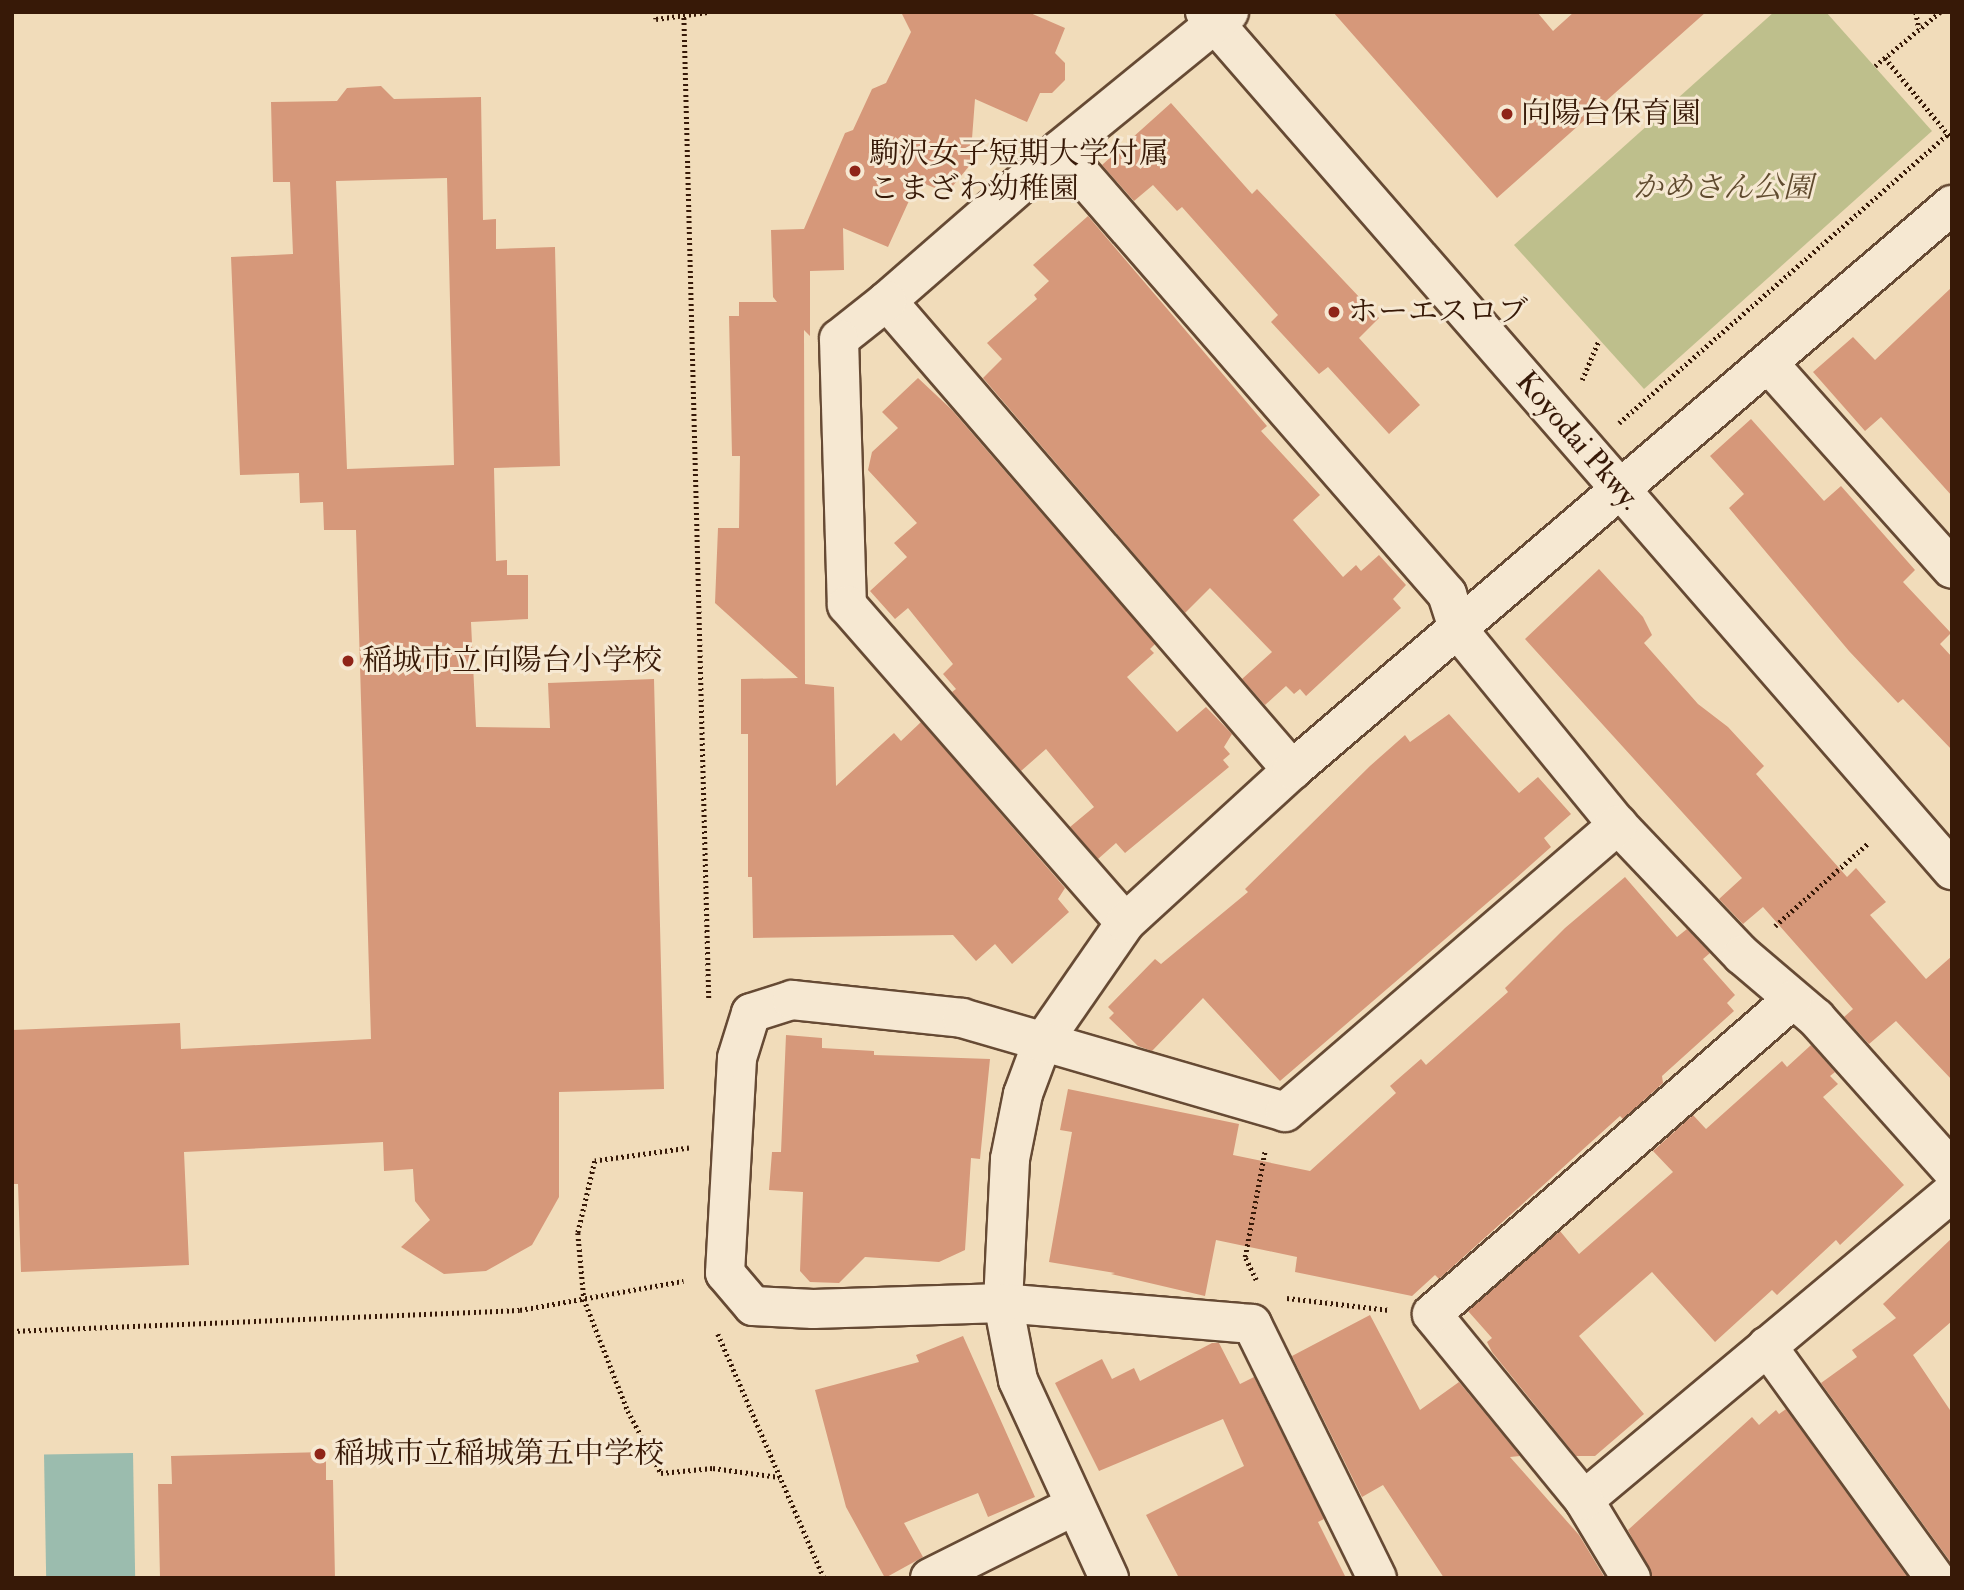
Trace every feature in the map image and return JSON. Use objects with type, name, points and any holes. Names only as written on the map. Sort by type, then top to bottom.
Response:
[{"type":"street","points":[[1125,923],[847,605],[839,339],[887,302],[1217,16]]},
{"type":"street","name":"Koyodai Pkwy.","points":[[1217,16],[1619,490],[1952,870]]},
{"type":"street","points":[[1060,150],[1447,594],[1459,631],[1618,825],[1742,955],[1816,1018],[1952,1170]]},
{"type":"street","points":[[1109,1578],[1018,1380],[1003,1303],[1010,1159],[1023,1094],[1042,1043],[1125,923],[1292,770],[1459,631],[1952,205]]},
{"type":"street","points":[[887,302],[1292,770]]},
{"type":"street","points":[[1768,363],[1952,569]]},
{"type":"street","points":[[1377,1578],[1252,1324],[1003,1303],[782,1309],[753,1306],[725,1273],[737,1058],[751,1013],[792,1000],[962,1018],[1285,1112],[1618,825]]},
{"type":"street","points":[[1631,1578],[1584,1500],[1432,1314],[1792,1000]]},
{"type":"street","points":[[1584,1500],[1952,1192]]},
{"type":"street","points":[[1768,1346],[1935,1578]]},
{"type":"street","points":[[930,1578],[1074,1506]]},
{"type":"path","points":[[656,12],[656,19],[708,12]]},
{"type":"path","points":[[1916,12],[1919,30]]},
{"type":"path","points":[[1875,66],[1940,12]]},
{"type":"path","points":[[684,15],[709,1004]]},
{"type":"path","points":[[1885,58],[1952,139]]},
{"type":"path","points":[[1619,423],[1949,133]]},
{"type":"path","points":[[1581,381],[1599,340]]},
{"type":"path","points":[[1742,955],[1868,842]]},
{"type":"path","points":[[1258,1284],[1245,1257],[1273,1109]]},
{"type":"path","points":[[698,1146],[595,1161],[578,1233],[584,1299],[628,1410],[661,1473],[713,1468],[780,1477]]},
{"type":"path","points":[[12,1331],[520,1310],[725,1273]]},
{"type":"path","points":[[1277,1293],[1296,1302],[1432,1314]]},
{"type":"path","points":[[716,1329],[824,1578]]},
{"type":"green space","name":"かめさん公園","points":[[1774,12],[1826,12],[1932,131],[1644,389],[1514,245]]},
{"type":"shaded area","points":[[133,1453],[135,1578],[46,1578],[44,1455]]},
{"type":"building","points":[[901,12],[1028,12],[1065,28],[1055,53],[1065,63],[1065,80],[1052,93],[1040,93],[1027,122],[975,99],[970,165],[947,193],[918,181],[888,247],[843,228],[844,270],[810,271],[810,336],[804,330],[805,684],[834,687],[836,786],[894,733],[901,741],[921,722],[1065,888],[1058,899],[1069,912],[1012,964],[995,944],[976,961],[953,935],[753,938],[752,877],[748,877],[748,734],[741,734],[741,679],[798,678],[715,603],[718,528],[739,528],[740,456],[732,456],[729,316],[739,316],[739,302],[777,302],[773,297],[771,230],[804,229],[845,133],[853,130],[872,89],[886,83],[911,32]]},
{"type":"building","name":"向陽台保育園","points":[[1333,12],[1537,12],[1553,31],[1574,12],[1706,12],[1497,198]]},
{"type":"building","points":[[381,86],[394,99],[481,97],[483,220],[496,219],[496,249],[555,247],[560,466],[494,468],[496,561],[507,560],[507,575],[528,575],[528,619],[471,622],[476,727],[550,728],[548,683],[654,679],[664,1089],[559,1092],[559,1197],[532,1245],[486,1271],[444,1274],[401,1247],[430,1220],[415,1201],[413,1169],[384,1171],[383,1142],[184,1152],[189,1265],[21,1272],[18,1184],[12,1184],[12,1030],[180,1023],[181,1049],[371,1039],[356,530],[324,530],[323,502],[300,503],[299,473],[240,475],[231,257],[293,254],[290,182],[273,182],[271,102],[337,101],[347,88]],"holes":[[[447,178],[454,465],[347,469],[336,181]]]},
{"type":"building","points":[[1171,103],[1252,194],[1257,189],[1379,318],[1359,338],[1420,405],[1389,434],[1328,367],[1319,374],[1271,322],[1278,315],[1182,207],[1177,211],[1153,185],[1134,201],[1102,165]]},
{"type":"building","points":[[1088,216],[1267,426],[1261,431],[1320,495],[1293,520],[1343,577],[1356,565],[1361,571],[1379,555],[1406,585],[1393,599],[1401,608],[1306,696],[1300,689],[1294,694],[1286,686],[1265,705],[1242,679],[1272,652],[1210,588],[1185,613],[983,378],[1002,359],[987,343],[1037,299],[1034,295],[1049,281],[1033,265]]},
{"type":"building","points":[[1952,287],[1952,496],[1881,417],[1865,431],[1813,372],[1853,337],[1875,360]]},
{"type":"building","points":[[918,378],[951,409],[1155,644],[1150,649],[1154,653],[1127,677],[1177,732],[1206,707],[1232,734],[1224,747],[1230,754],[1223,760],[1229,767],[1125,853],[1116,843],[1098,859],[1070,827],[1094,807],[1046,749],[1021,771],[952,692],[956,689],[943,674],[953,664],[908,608],[895,619],[870,591],[907,557],[894,543],[917,523],[868,470],[872,452],[898,428],[882,412]]},
{"type":"building","points":[[1751,419],[1824,501],[1841,486],[1915,570],[1903,582],[1951,633],[1940,644],[1952,657],[1952,750],[1903,699],[1898,703],[1849,651],[1729,508],[1744,494],[1710,456]]},
{"type":"building","points":[[1599,569],[1643,617],[1652,635],[1644,643],[1698,704],[1728,727],[1764,766],[1756,774],[1847,877],[1856,868],[1886,902],[1870,915],[1926,979],[1952,956],[1952,1080],[1896,1021],[1869,1044],[1844,1017],[1853,1009],[1763,907],[1743,924],[1719,899],[1742,878],[1525,639]]},
{"type":"building","points":[[1449,714],[1519,793],[1538,777],[1571,814],[1544,838],[1551,847],[1280,1081],[1203,998],[1152,1051],[1138,1046],[1109,1018],[1114,1013],[1108,1007],[1155,959],[1161,964],[1248,892],[1245,889],[1370,766],[1405,735],[1410,742]]},
{"type":"building","points":[[1625,877],[1677,937],[1687,929],[1710,953],[1703,959],[1735,995],[1727,1003],[1734,1011],[1662,1076],[1663,1083],[1623,1119],[1620,1116],[1439,1279],[1435,1275],[1412,1296],[1295,1272],[1297,1257],[1216,1240],[1205,1296],[1111,1274],[1115,1273],[1049,1262],[1072,1132],[1060,1130],[1068,1089],[1239,1124],[1233,1155],[1310,1171],[1396,1093],[1390,1086],[1421,1059],[1426,1065],[1508,992],[1505,988],[1565,928]]},
{"type":"building","points":[[786,1035],[822,1038],[822,1048],[874,1051],[874,1055],[990,1059],[980,1159],[971,1158],[965,1250],[939,1262],[865,1257],[839,1283],[810,1282],[800,1271],[803,1192],[769,1190],[772,1152],[781,1152]]},
{"type":"building","points":[[1811,1045],[1835,1072],[1830,1076],[1838,1084],[1823,1097],[1904,1185],[1840,1245],[1836,1240],[1777,1295],[1772,1290],[1715,1342],[1652,1272],[1579,1336],[1644,1414],[1595,1456],[1576,1456],[1492,1352],[1487,1342],[1492,1338],[1468,1311],[1560,1231],[1579,1254],[1673,1172],[1653,1151],[1693,1115],[1706,1129],[1782,1061],[1787,1067]]},
{"type":"building","points":[[1952,1238],[1952,1321],[1913,1355],[1952,1413],[1952,1564],[1821,1383],[1857,1357],[1852,1350],[1896,1318],[1883,1304]]},
{"type":"building","points":[[1370,1315],[1420,1410],[1459,1382],[1520,1456],[1510,1457],[1579,1535],[1605,1578],[1444,1578],[1383,1485],[1362,1497],[1292,1356]]},
{"type":"building","points":[[963,1336],[1035,1497],[988,1517],[978,1493],[904,1523],[923,1557],[885,1578],[846,1507],[815,1390],[919,1362],[916,1355]]},
{"type":"building","points":[[1212,1343],[1219,1343],[1240,1384],[1254,1377],[1324,1519],[1318,1522],[1346,1578],[1179,1578],[1146,1515],[1244,1466],[1223,1419],[1099,1471],[1055,1383],[1102,1359],[1112,1379],[1134,1368],[1140,1381]]},
{"type":"building","points":[[1786,1409],[1908,1578],[1653,1578],[1628,1530],[1752,1417],[1759,1425],[1776,1410],[1779,1414]]},
{"type":"building","points":[[326,1452],[326,1480],[333,1480],[335,1578],[160,1578],[158,1484],[172,1484],[171,1456]]},
{"type":"place","name":"向陽台保育園","points":[[1507,114]]},
{"type":"place","name":"駒沢女子短期大学付属 こまざわ幼稚園","points":[[855,171]]},
{"type":"place","name":"ホーエスロブ","points":[[1334,312]]},
{"type":"place","name":"稲城市立向陽台小学校","points":[[348,661]]},
{"type":"place","name":"稲城市立稲城第五中学校","points":[[320,1454]]}]
